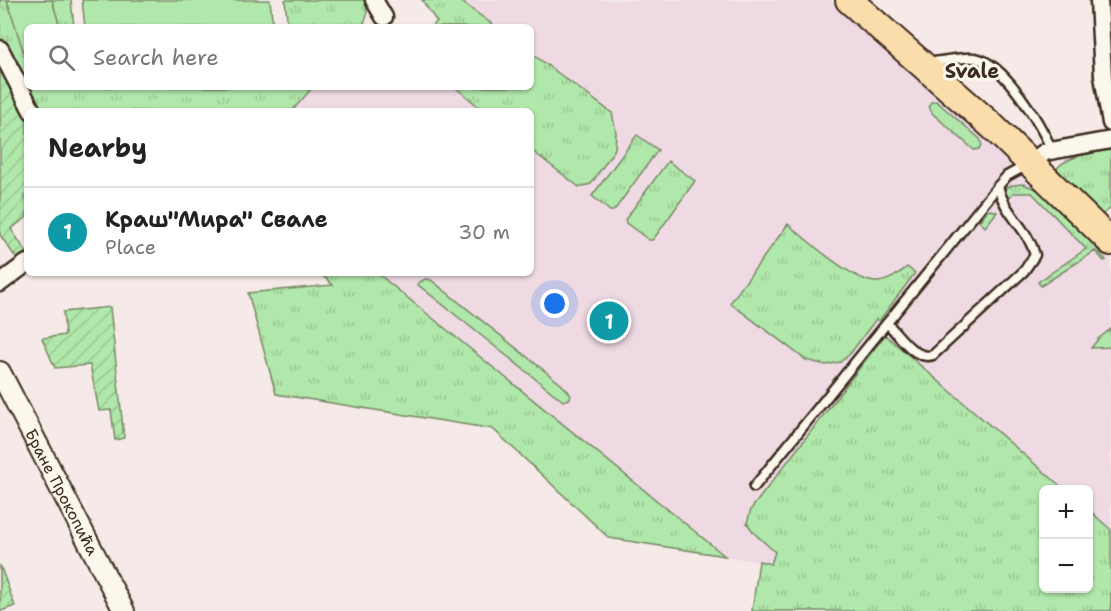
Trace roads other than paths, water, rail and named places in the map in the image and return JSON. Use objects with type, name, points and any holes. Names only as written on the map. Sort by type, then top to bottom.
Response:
[{"type":"main road","points":[[849,0],[1108,232]]},
{"type":"street","points":[[374,0],[384,17]]},
{"type":"street","points":[[1099,0],[1103,76],[1111,123]]},
{"type":"street","points":[[0,49],[30,108]]},
{"type":"street","points":[[1030,163],[1045,152],[1052,150],[1111,140]]},
{"type":"street","points":[[0,283],[24,265]]},
{"type":"street","name":"Бране Прокопића","points":[[0,372],[124,611]]},
{"type":"lane","points":[[922,64],[975,58],[994,68],[1014,89],[1039,122],[1052,150]]},
{"type":"lane","points":[[754,488],[1006,176],[1030,163]]},
{"type":"lane","points":[[887,323],[918,354],[926,358],[933,356],[1024,271],[1035,255],[1031,242],[1000,199],[998,186]]},
{"type":"place","name":"Краш\"Мира\" Свале","points":[[609,321]]},
{"type":"district","name":"Svale","points":[[972,71]]}]
